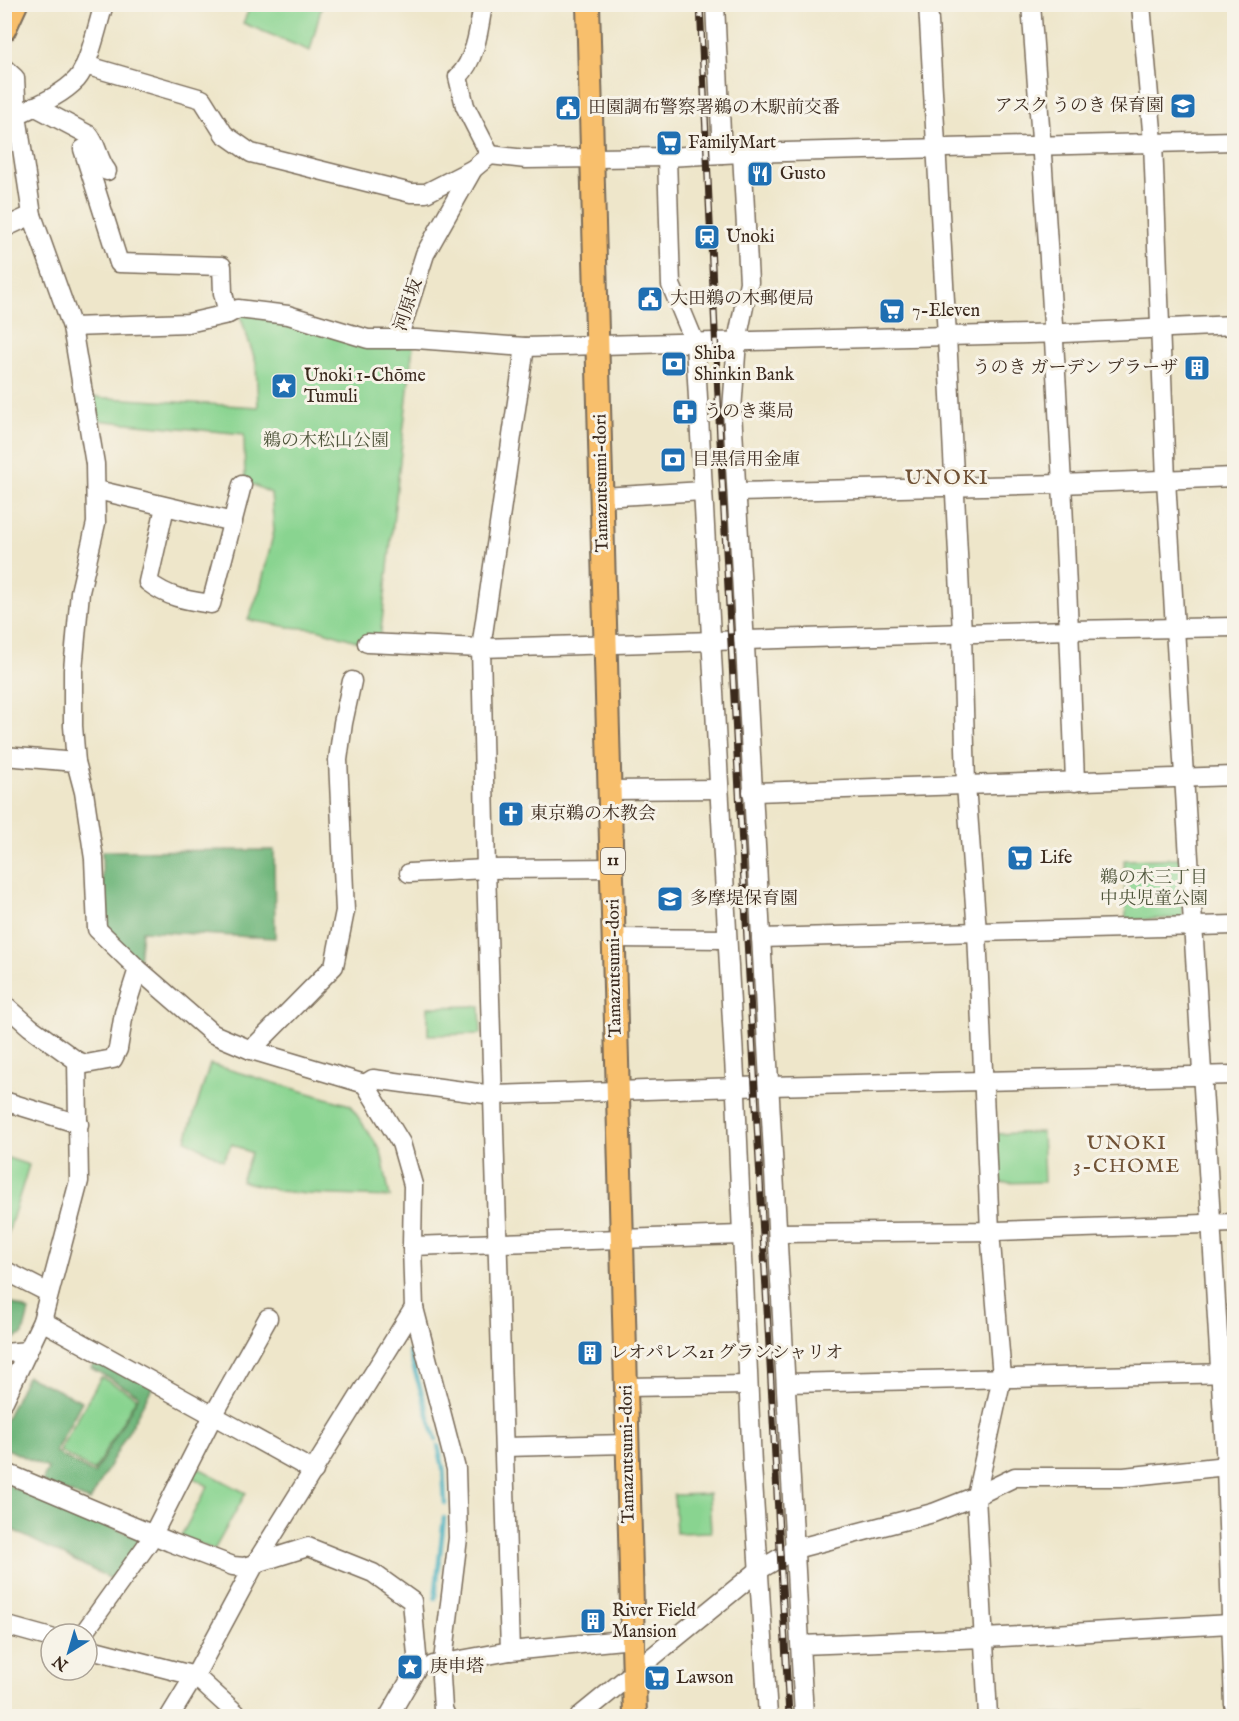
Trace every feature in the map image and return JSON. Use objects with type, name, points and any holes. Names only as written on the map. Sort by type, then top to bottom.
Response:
[{"type":"main road","points":[[4,30],[16,4]]},
{"type":"main road","name":"Tamazutsumi-dori","points":[[588,4],[635,1716]]},
{"type":"street","points":[[17,115],[65,90],[79,78],[104,4]]},
{"type":"street","points":[[483,4],[476,43],[466,69],[458,78],[465,106],[490,155]]},
{"type":"street","points":[[715,4],[722,154]]},
{"type":"street","points":[[928,4],[947,336],[962,633],[966,785],[977,932],[990,1231],[1002,1377],[976,1496],[988,1716]]},
{"type":"street","points":[[1031,4],[1070,630],[1075,783]]},
{"type":"street","points":[[1141,4],[1153,142],[1166,480],[1210,1224],[1227,1373],[1226,1466],[1234,1705]]},
{"type":"street","points":[[85,65],[202,99],[224,134],[251,153],[411,193],[426,193],[472,169],[490,155],[526,159],[667,157],[742,153],[1234,141]]},
{"type":"street","points":[[4,68],[15,78],[17,115],[32,215],[72,327],[95,464],[96,523],[80,592],[74,670],[73,726],[76,762],[84,792],[94,859],[97,929],[138,969],[213,1034],[251,1050],[365,1084],[401,1143],[413,1185],[414,1308],[456,1470],[458,1538],[442,1663],[442,1698],[446,1716]]},
{"type":"street","points":[[34,106],[89,135],[95,142],[101,163],[107,171]]},
{"type":"street","points":[[83,149],[118,263],[222,266],[223,293],[228,314]]},
{"type":"street","points":[[742,153],[749,282],[737,341],[732,410],[736,492],[738,640],[752,792],[761,938],[788,1383],[804,1716]]},
{"type":"street","points":[[667,157],[671,285],[695,343],[735,1088],[748,1385],[768,1716]]},
{"type":"street","name":"河原坂","points":[[72,327],[188,323],[228,314],[238,309],[288,315],[368,339],[398,339],[425,254],[472,169]]},
{"type":"street","points":[[4,228],[32,215]]},
{"type":"street","points":[[398,339],[525,347],[598,346],[1234,326]]},
{"type":"street","points":[[510,1651],[486,869],[482,648],[525,347]]},
{"type":"street","points":[[736,492],[1234,477]]},
{"type":"street","points":[[165,507],[148,582],[177,599],[211,604],[242,485]]},
{"type":"street","points":[[97,490],[233,522]]},
{"type":"street","points":[[602,497],[703,491]]},
{"type":"street","points":[[367,643],[482,648],[1234,627]]},
{"type":"street","points":[[251,1050],[334,966],[345,911],[338,760],[352,681]]},
{"type":"street","points":[[4,756],[76,762]]},
{"type":"street","points":[[752,792],[1234,776]]},
{"type":"street","points":[[611,790],[719,789]]},
{"type":"street","points":[[409,873],[486,869],[613,868]]},
{"type":"street","points":[[761,938],[1234,925]]},
{"type":"street","points":[[615,938],[727,939]]},
{"type":"street","points":[[4,1004],[30,1027],[76,1061],[86,1064],[113,1059],[118,1049],[124,1013],[138,969]]},
{"type":"street","points":[[4,1401],[42,1321],[79,1181],[76,1061]]},
{"type":"street","points":[[365,1084],[373,1079],[494,1095],[1234,1075]]},
{"type":"street","points":[[4,1101],[79,1124]]},
{"type":"street","points":[[778,1233],[990,1231],[1234,1223]]},
{"type":"street","points":[[412,1246],[741,1235]]},
{"type":"street","points":[[4,1270],[49,1293]]},
{"type":"street","points":[[170,1716],[195,1676],[255,1564],[314,1471],[395,1334],[414,1308]]},
{"type":"street","points":[[91,1622],[153,1534],[214,1414],[268,1318]]},
{"type":"street","points":[[42,1321],[314,1471]]},
{"type":"street","points":[[4,1353],[28,1351]]},
{"type":"street","points":[[788,1383],[1227,1373]]},
{"type":"street","points":[[627,1387],[748,1385]]},
{"type":"street","points":[[505,1446],[627,1444]]},
{"type":"street","points":[[580,1716],[759,1570],[795,1549],[933,1513],[1015,1477],[1124,1478],[1226,1466]]},
{"type":"street","points":[[4,1472],[233,1566],[244,1567],[308,1547],[373,1573],[412,1601],[418,1666],[389,1716]]},
{"type":"street","points":[[801,1645],[985,1638],[1230,1624]]},
{"type":"street","points":[[4,1625],[39,1635]]},
{"type":"street","points":[[418,1666],[510,1651],[633,1639]]},
{"type":"street","points":[[99,1651],[195,1676],[239,1716]]},
{"type":"green space","points":[[251,5],[322,5],[310,51],[243,23]]},
{"type":"green space","name":"鵜の木松山公園","points":[[238,309],[413,345],[379,648],[317,629],[248,620],[260,589],[274,531],[271,493],[245,481],[244,434],[95,420],[92,397],[258,407],[256,363]]},
{"type":"green space","points":[[274,850],[275,938],[142,931],[139,961],[103,930],[102,851]]},
{"type":"green space","name":"鵜の木三丁目 中央児童公園","points":[[1181,858],[1183,918],[1126,920],[1124,860]]},
{"type":"green space","points":[[480,1006],[481,1034],[428,1035],[428,1007]]},
{"type":"green space","points":[[210,1064],[350,1105],[381,1151],[390,1197],[306,1194],[280,1191],[241,1181],[251,1153],[232,1144],[223,1160],[186,1140]]},
{"type":"green space","points":[[1042,1132],[1044,1182],[997,1183],[995,1134]]},
{"type":"green space","points":[[5,1157],[29,1165],[4,1243]]},
{"type":"green space","points":[[5,1300],[29,1311],[23,1334],[5,1344]]},
{"type":"green space","points":[[97,1358],[153,1386],[90,1501],[42,1482],[48,1468],[5,1448],[4,1423],[27,1376],[82,1401],[55,1452],[94,1474],[139,1395],[91,1368]]},
{"type":"green space","points":[[101,1377],[137,1397],[94,1471],[59,1451]]},
{"type":"green space","points":[[195,1466],[246,1493],[214,1550],[181,1536],[208,1486],[190,1476]]},
{"type":"green space","points":[[5,1484],[142,1539],[113,1580],[13,1530],[5,1550]]},
{"type":"green space","points":[[709,1494],[711,1532],[676,1533],[674,1495]]},
{"type":"green space","points":[[1144,1712],[1144,1716],[1027,1716]]},
{"type":"waterway","points":[[409,1352],[436,1440]]},
{"type":"waterway","points":[[438,1446],[443,1467],[445,1503]]},
{"type":"waterway","points":[[435,1598],[444,1518]]},
{"type":"railway","points":[[700,4],[720,440],[789,1716]]},
{"type":"place","name":"アスク うのき 保育園","points":[[1183,106]]},
{"type":"place","name":"田園調布警察署鵜の木駅前交番","points":[[568,108]]},
{"type":"place","name":"FamilyMart","points":[[669,143]]},
{"type":"place","name":"Gusto","points":[[760,174]]},
{"type":"place","name":"Unoki","points":[[707,237]]},
{"type":"place","name":"大田鵜の木郵便局","points":[[650,299]]},
{"type":"place","name":"7-Eleven","points":[[892,311]]},
{"type":"place","name":"Shiba Shinkin Bank","points":[[674,364]]},
{"type":"place","name":"うのき ガーデン プラーザ","points":[[1197,368]]},
{"type":"place","name":"Unoki 1-Chōme Tumuli","points":[[284,386]]},
{"type":"place","name":"うのき薬局","points":[[685,412]]},
{"type":"place","name":"目黒信用金庫","points":[[673,460]]},
{"type":"place","name":"東京鵜の木教会","points":[[511,814]]},
{"type":"place","name":"Life","points":[[1020,858]]},
{"type":"place","name":"多摩堤保育園","points":[[670,899]]},
{"type":"place","name":"レオパレス21 グランシャリオ","points":[[590,1353]]},
{"type":"place","name":"River Field Mansion","points":[[593,1621]]},
{"type":"place","name":"庚申塔","points":[[410,1667]]},
{"type":"place","name":"Lawson","points":[[657,1678]]},
{"type":"district","name":"UNOKI","points":[[947,478]]},
{"type":"district","name":"UNOKI 3-CHOME","points":[[1127,1154]]}]
